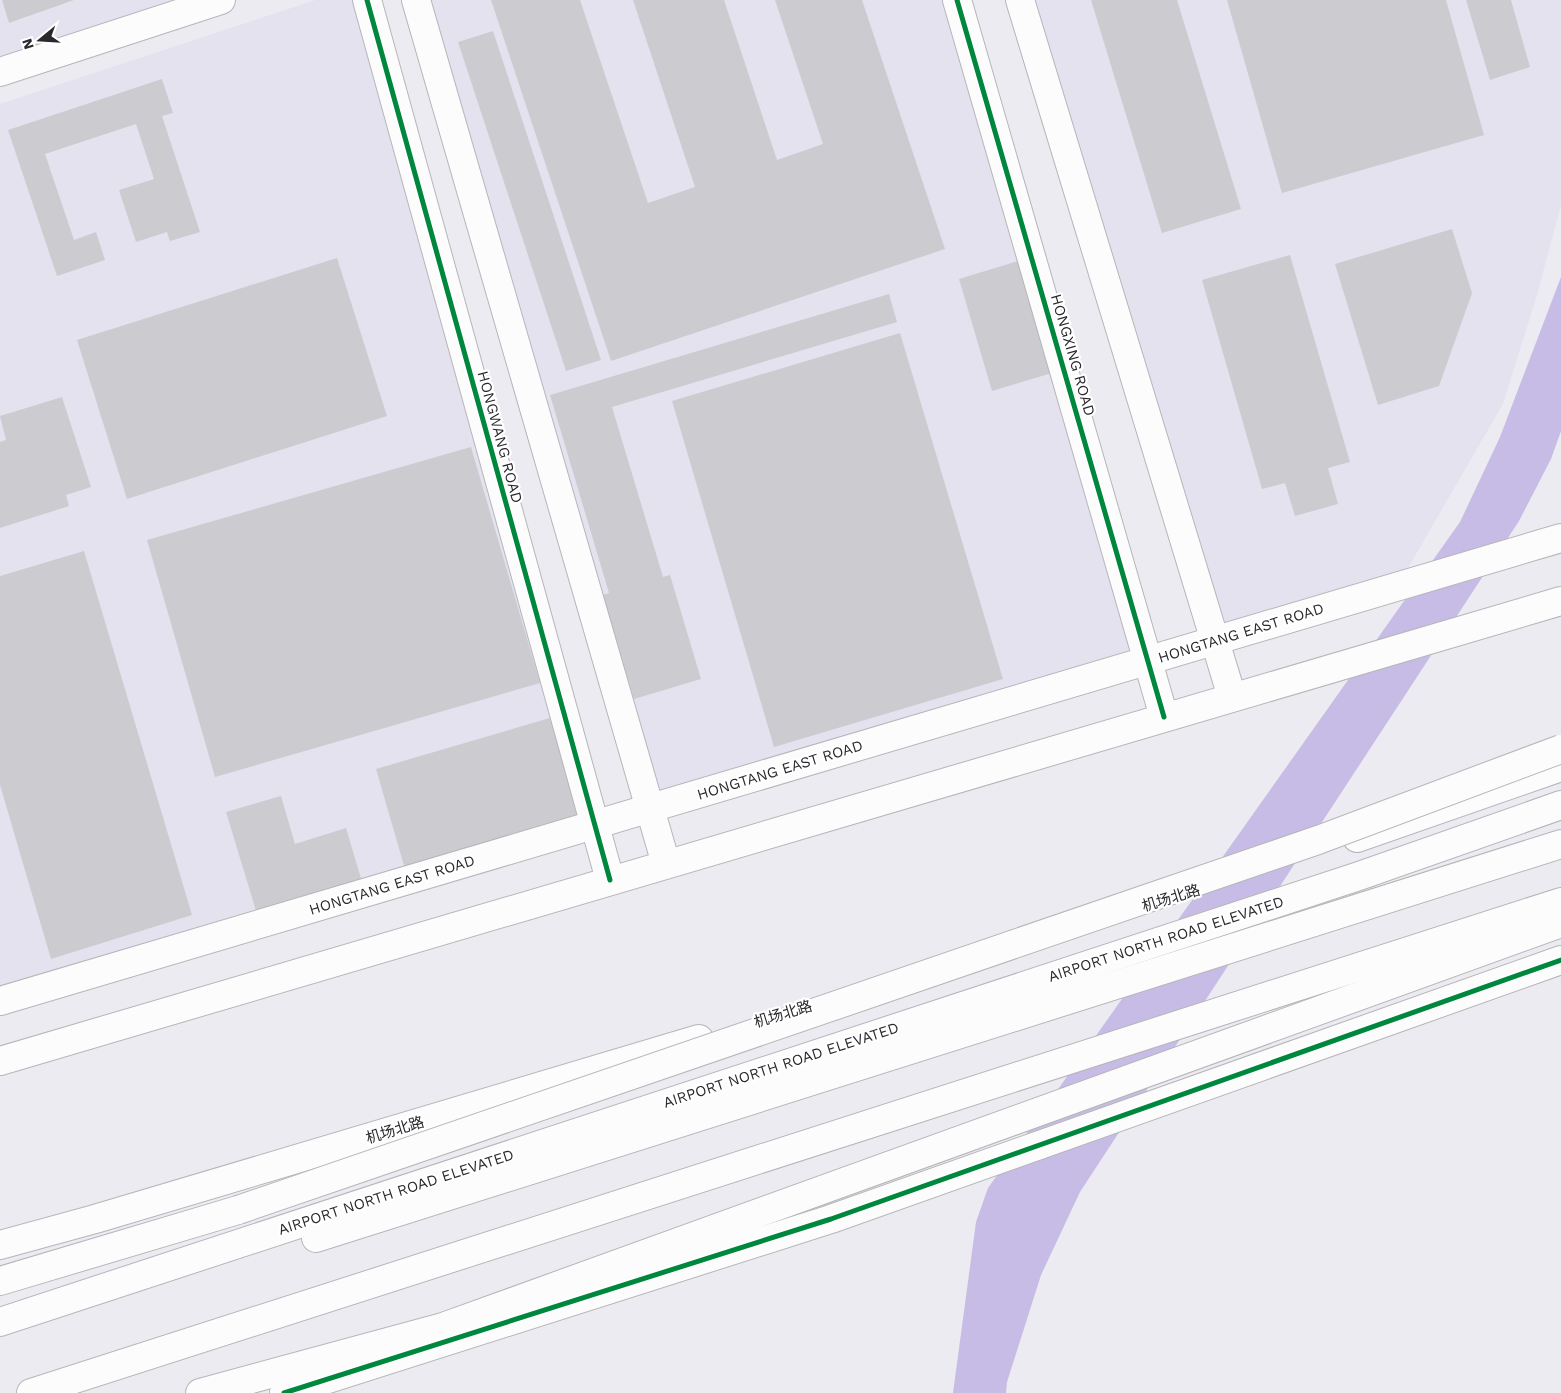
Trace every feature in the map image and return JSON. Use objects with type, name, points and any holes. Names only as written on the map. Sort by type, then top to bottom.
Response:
[{"type":"main road","points":[[0,72],[221,0]]},
{"type":"main road","name":"HONGWANG ROAD","points":[[367,0],[610,880]]},
{"type":"main road","points":[[416,0],[666,864]]},
{"type":"main road","name":"HONGXING ROAD","points":[[957,0],[1164,717]]},
{"type":"main road","points":[[1020,0],[1232,697]]},
{"type":"main road","name":"HONGTANG EAST ROAD","points":[[0,1002],[1558,539]]},
{"type":"main road","points":[[0,1061],[1561,601]]},
{"type":"main road","points":[[0,1281],[272,1200],[1318,840],[1561,749]]},
{"type":"main road","name":"机场北路","points":[[0,1245],[114,1214],[1204,888],[1417,819],[1561,767]]},
{"type":"main road","name":"AIRPORT NORTH ROAD ELEVATED","points":[[0,1322],[1359,876],[1561,806]]},
{"type":"main road","name":"AIRPORT NORTH ROAD ELEVATED","points":[[0,1338],[1561,844]]},
{"type":"main road","points":[[31,1393],[1561,902]]},
{"type":"main road","points":[[200,1393],[443,1327],[1552,927]]},
{"type":"main road","points":[[284,1393],[831,1219],[1561,960]]},
{"type":"shaded area","points":[[0,0],[180,0],[0,57]]},
{"type":"shaded area","points":[[315,0],[360,0],[588,822],[0,992],[0,104]]},
{"type":"shaded area","points":[[423,0],[948,0],[1138,654],[655,798]]},
{"type":"shaded area","points":[[1031,0],[1561,0],[1561,205],[1537,295],[1503,404],[1408,568],[1223,630]]},
{"type":"shaded area","points":[[1561,277],[1561,431],[1551,459],[1519,521],[1080,1192],[1041,1275],[1007,1382],[1006,1393],[953,1393],[976,1222],[988,1188],[1460,522],[1500,437]]},
{"type":"building","points":[[2,0],[74,0],[9,23]]},
{"type":"building","points":[[491,0],[580,0],[648,203],[695,187],[633,0],[724,0],[777,160],[823,144],[775,0],[862,0],[945,249],[611,361]]},
{"type":"building","points":[[1091,0],[1177,0],[1241,209],[1162,233]]},
{"type":"building","points":[[1227,0],[1446,0],[1484,135],[1282,193]]},
{"type":"building","points":[[1466,0],[1511,0],[1530,67],[1490,80]]},
{"type":"building","points":[[493,31],[601,360],[566,371],[458,42]]},
{"type":"building","points":[[162,79],[173,113],[162,116],[200,232],[170,241],[167,232],[136,242],[119,190],[154,179],[136,124],[45,154],[74,240],[96,232],[105,260],[57,276],[8,130]]},
{"type":"building","points":[[1452,229],[1472,293],[1439,386],[1378,405],[1335,264]]},
{"type":"building","points":[[1290,255],[1350,462],[1328,468],[1338,504],[1295,516],[1285,483],[1262,489],[1202,280]]},
{"type":"building","points":[[337,258],[387,416],[127,499],[77,340]]},
{"type":"building","points":[[1018,261],[1052,373],[992,391],[959,279]]},
{"type":"building","points":[[889,294],[897,322],[612,407],[663,577],[670,575],[701,679],[634,699],[603,595],[609,593],[550,395]]},
{"type":"building","points":[[900,333],[1003,679],[774,747],[672,401]]},
{"type":"building","points":[[62,397],[91,487],[66,495],[69,506],[0,528],[0,442],[6,440],[0,416]]},
{"type":"building","points":[[471,447],[540,683],[215,777],[147,540]]},
{"type":"building","points":[[84,551],[192,915],[51,959],[0,785],[0,576]]},
{"type":"building","points":[[553,717],[583,817],[405,869],[376,769]]},
{"type":"building","points":[[281,796],[295,844],[346,828],[362,882],[257,914],[226,812]]},
{"type":"cycle path","points":[[367,0],[610,880]]},
{"type":"cycle path","points":[[957,0],[1164,717]]},
{"type":"cycle path","points":[[284,1393],[831,1219],[1561,960]]}]
